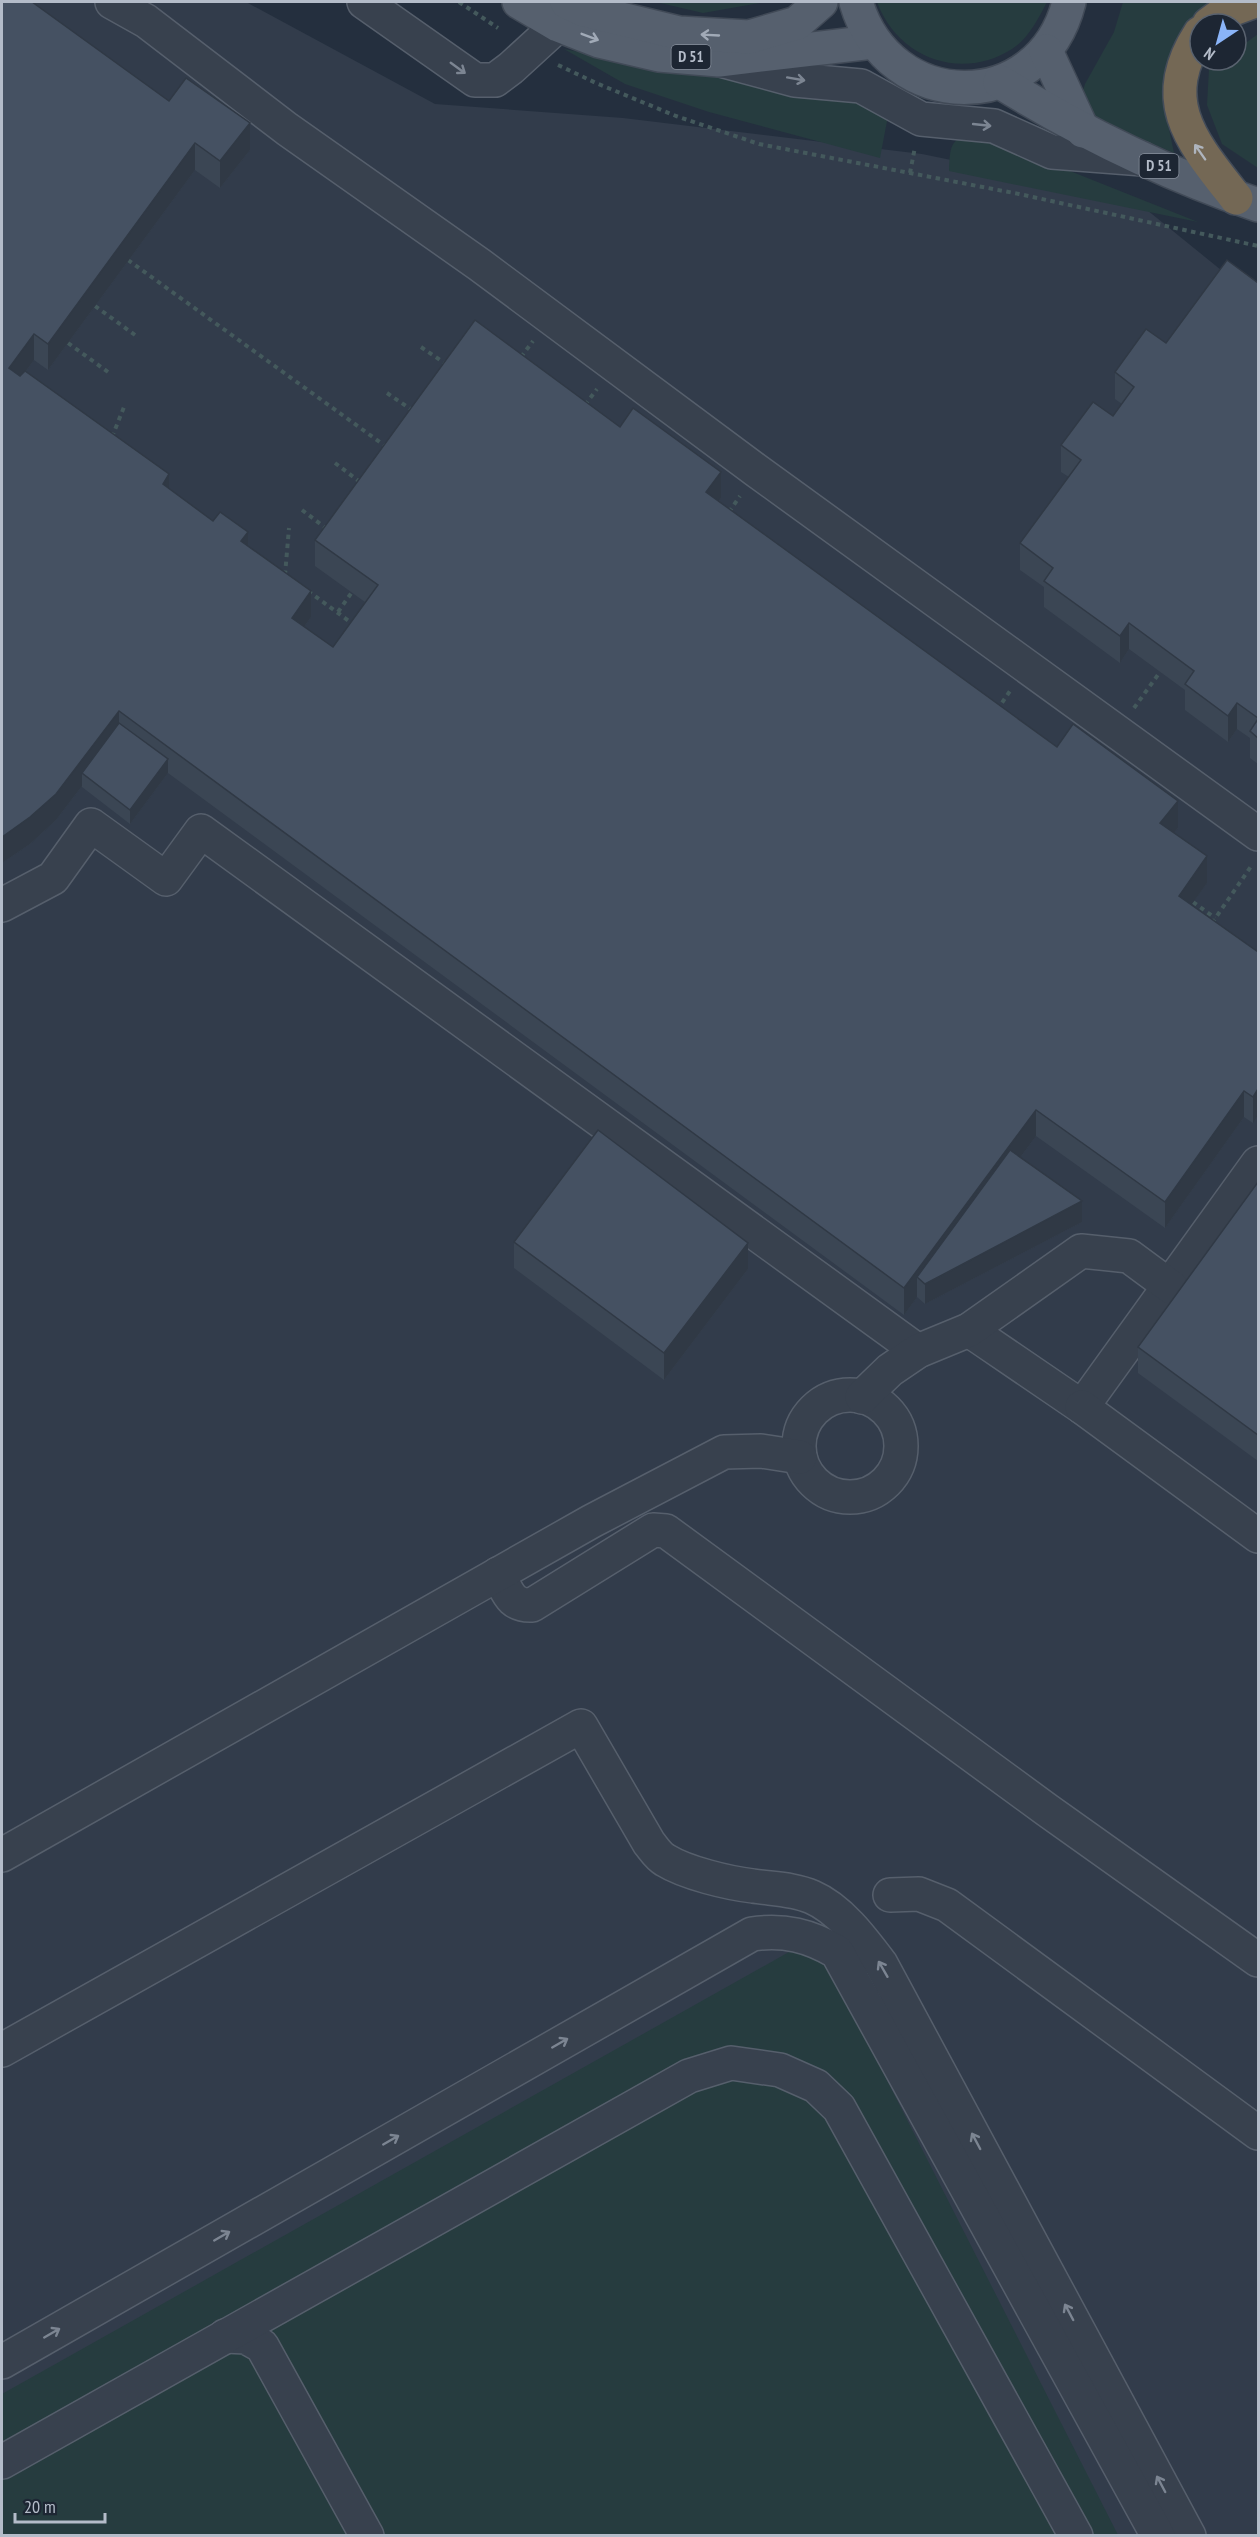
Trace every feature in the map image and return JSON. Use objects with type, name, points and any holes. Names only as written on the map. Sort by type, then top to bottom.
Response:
[{"type":"highway","points":[[1225,12],[1252,2]]},
{"type":"highway","points":[[1188,56],[1180,81],[1180,102],[1190,136],[1201,153],[1247,201]]},
{"type":"main road","name":"D 51","points":[[519,2],[562,13],[585,10],[679,33],[748,37],[797,23],[821,2]]},
{"type":"main road","points":[[855,2],[861,20],[873,42],[898,67],[930,83],[965,88],[1000,82],[1025,69],[1046,51],[1064,22],[1069,2]]},
{"type":"main road","name":"D 51","points":[[562,13],[599,41],[659,55],[719,60],[873,42]]},
{"type":"main road","points":[[1046,51],[1083,131]]},
{"type":"main road","name":"D 51","points":[[1000,82],[1083,131],[1143,159],[1247,201]]},
{"type":"street","points":[[112,2],[146,21],[287,129],[470,259],[1258,834]]},
{"type":"street","points":[[364,2],[475,80],[495,80],[532,49],[562,13]]},
{"type":"street","points":[[719,60],[795,80],[861,86],[921,119],[994,126],[1052,152],[1143,159]]},
{"type":"street","points":[[2,905],[53,878],[91,825],[166,879],[201,831],[918,1351]]},
{"type":"street","points":[[1082,1407],[1171,1287],[1258,1163]]},
{"type":"street","points":[[862,1397],[890,1370],[918,1351],[969,1330],[1081,1251],[1129,1256],[1171,1287]]},
{"type":"street","points":[[969,1330],[1082,1407],[1258,1536]]},
{"type":"street","points":[[849,1395],[862,1397],[886,1410],[894,1422],[899,1434],[898,1462],[892,1476],[882,1486],[869,1493],[855,1497],[827,1492],[815,1484],[805,1472],[800,1457],[799,1442],[802,1427],[810,1414],[821,1404],[849,1395]]},
{"type":"street","points":[[2,1855],[592,1521],[724,1452],[761,1451],[800,1457]]},
{"type":"street","points":[[498,1574],[513,1601],[521,1605],[532,1605],[653,1530],[666,1531],[1047,1810],[1258,1960]]},
{"type":"street","points":[[2,2050],[581,1726],[649,1843],[662,1859],[680,1868],[749,1886],[790,1891],[814,1898],[853,1926],[874,1955],[1189,2535]]},
{"type":"street","points":[[890,1895],[919,1894],[947,1905],[1258,2133]]},
{"type":"street","points":[[2,2362],[752,1934],[768,1931],[788,1932],[818,1941],[837,1952],[1158,2535]]},
{"type":"street","points":[[2,2462],[689,2076],[731,2063],[780,2070],[816,2086],[839,2108],[1076,2535]]},
{"type":"street","points":[[225,2336],[246,2337],[262,2346],[367,2535]]},
{"type":"path","points":[[459,2],[561,66],[676,116],[759,144],[1019,194],[1258,246]]},
{"type":"path","points":[[128,260],[396,454]]},
{"type":"path","points":[[95,306],[135,335]]},
{"type":"path","points":[[68,343],[108,372]]},
{"type":"path","points":[[421,347],[447,365]]},
{"type":"path","points":[[581,411],[615,366]]},
{"type":"path","points":[[387,393],[414,411]]},
{"type":"path","points":[[109,445],[124,407]]},
{"type":"path","points":[[335,463],[362,483]]},
{"type":"path","points":[[302,510],[328,530]]},
{"type":"path","points":[[289,528],[284,574],[293,581]]},
{"type":"path","points":[[302,587],[355,625]]},
{"type":"path","points":[[338,612],[352,592]]},
{"type":"path","points":[[1117,732],[1160,672]]},
{"type":"path","points":[[1208,928],[1258,856]]},
{"type":"path","points":[[1193,902],[1215,918]]},
{"type":"shaded area","points":[[2,2],[246,2],[435,104],[623,118],[922,154],[1131,197],[1258,300],[1258,2535],[2,2536]]},
{"type":"green space","points":[[656,2],[765,2],[703,13]]},
{"type":"green space","points":[[877,2],[1047,2],[1032,28],[1012,49],[992,59],[972,63],[952,63],[932,58],[915,50],[899,37],[886,21]]},
{"type":"green space","points":[[1123,2],[1222,2],[1209,12],[1188,12],[1188,33],[1167,63],[1165,110],[1174,153],[1101,122],[1079,103],[1085,84],[1114,32]]},
{"type":"green space","points":[[1258,34],[1258,168],[1222,144],[1207,105],[1209,72],[1248,72],[1248,41]]},
{"type":"green space","points":[[564,49],[600,56],[851,86],[888,116],[880,158],[709,112],[625,84]]},
{"type":"green space","points":[[980,132],[1015,149],[1198,222],[949,171],[950,154],[954,143],[958,139]]},
{"type":"green space","points":[[789,1952],[815,1953],[831,1970],[1118,2535],[2,2535],[2,2394]]},
{"type":"building","points":[[2,2],[32,2],[169,101],[186,78],[250,123],[220,161],[195,143],[48,344],[34,334],[9,368],[20,376],[25,371],[169,474],[163,484],[213,521],[220,512],[248,532],[241,541],[311,591],[292,618],[333,647],[378,585],[315,540],[475,320],[620,427],[633,408],[721,472],[706,492],[1057,747],[1073,724],[1178,801],[1160,823],[1207,856],[1179,896],[1258,952],[1258,1089],[1253,1097],[1244,1091],[1165,1202],[1036,1110],[904,1288],[119,711],[56,794],[2,837]]},
{"type":"building","points":[[1227,260],[1258,283],[1258,718],[1237,703],[1228,716],[1185,684],[1194,671],[1129,623],[1120,636],[1044,581],[1053,568],[1020,543],[1081,460],[1061,445],[1093,402],[1113,416],[1134,387],[1115,372],[1146,329],[1166,343]]},
{"type":"building","points":[[1258,719],[1258,738],[1250,731]]},
{"type":"building","points":[[119,723],[168,759],[130,810],[82,773]]},
{"type":"building","points":[[598,1130],[748,1243],[664,1353],[514,1242]]},
{"type":"building","points":[[1010,1150],[1082,1201],[925,1284],[917,1277]]},
{"type":"building","points":[[1258,1182],[1258,1435],[1138,1347]]}]
